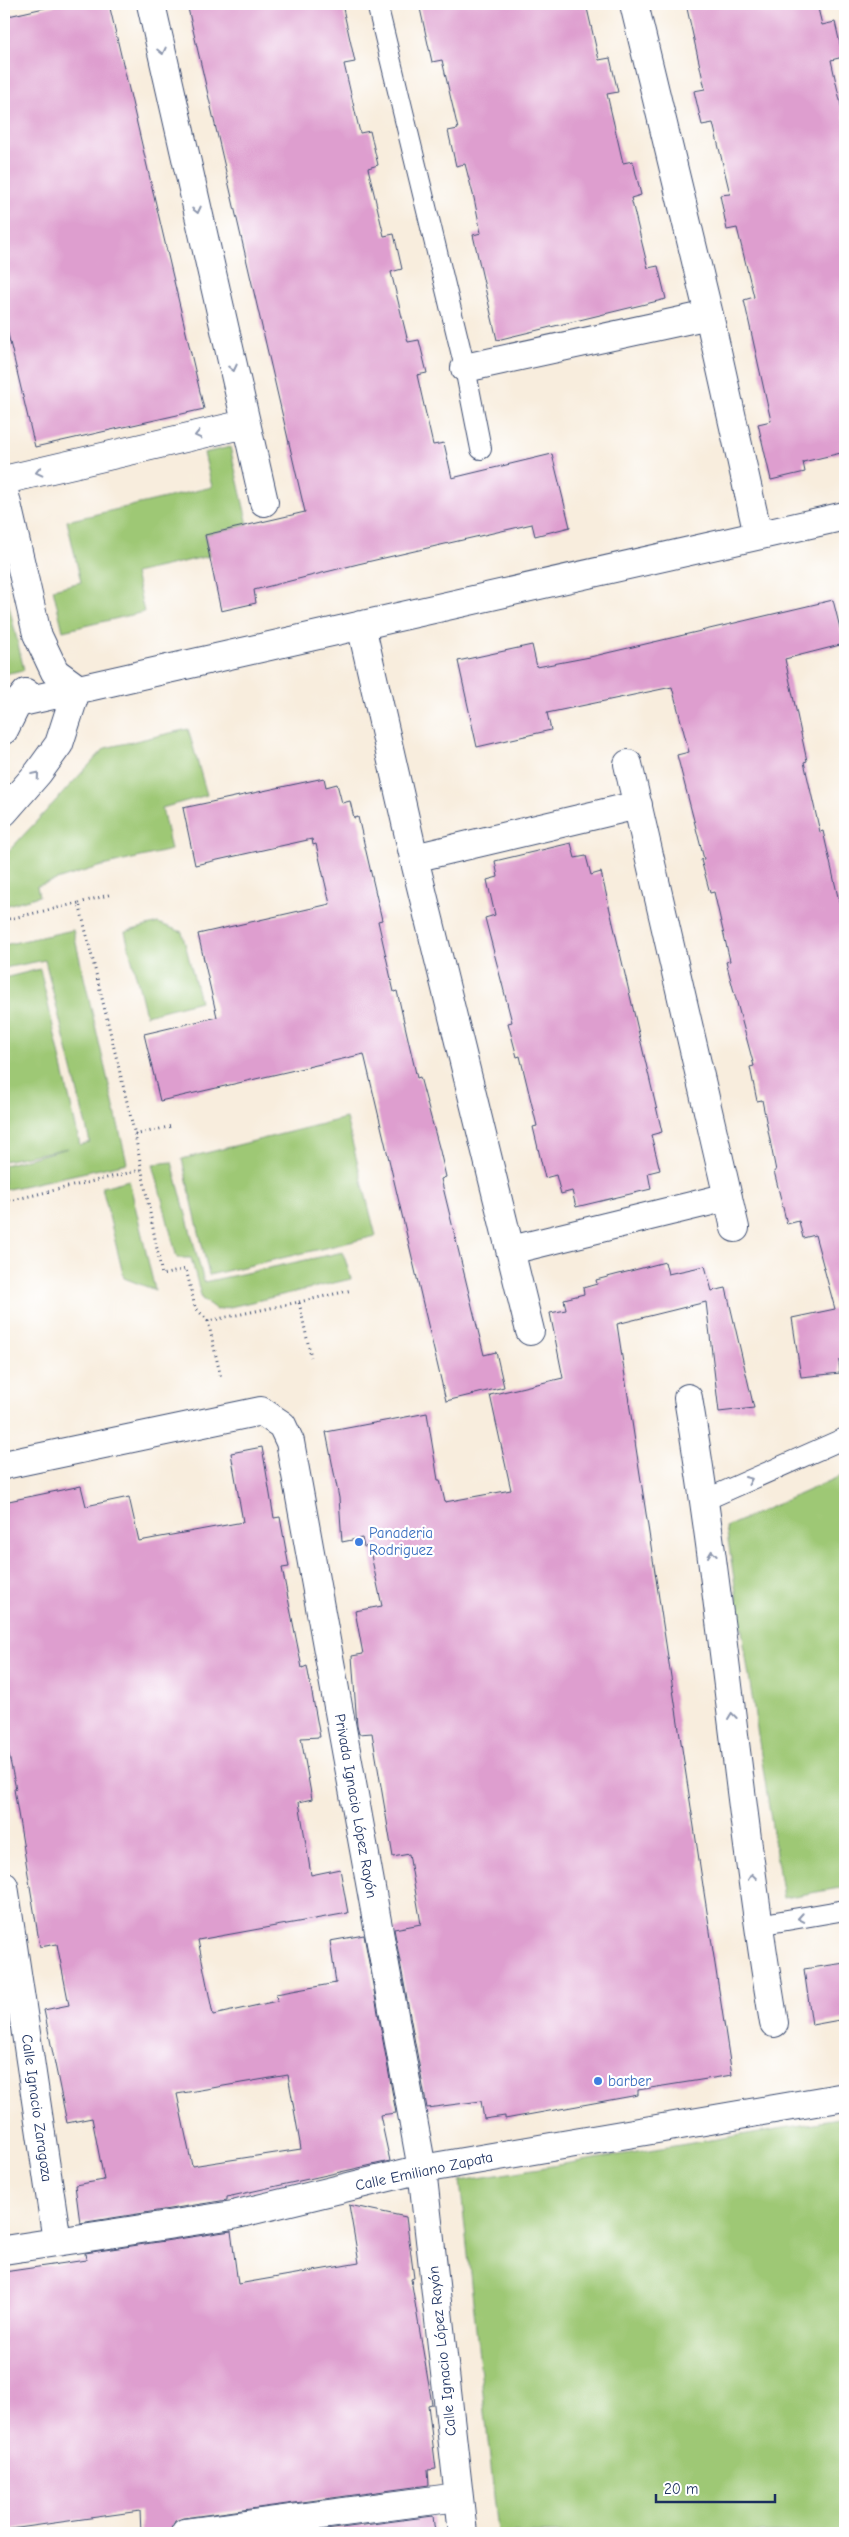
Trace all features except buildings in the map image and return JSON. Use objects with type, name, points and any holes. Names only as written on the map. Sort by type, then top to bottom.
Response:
[{"type":"street","points":[[151,4],[264,502]]},
{"type":"street","points":[[634,4],[709,314],[758,535]]},
{"type":"street","points":[[465,368],[709,314]]},
{"type":"street","points":[[4,480],[245,424]]},
{"type":"street","points":[[4,491],[37,634],[55,672],[77,688]]},
{"type":"street","points":[[11,705],[77,688],[845,516]]},
{"type":"street","points":[[361,625],[414,858],[530,1331]]},
{"type":"street","points":[[4,730],[11,705],[37,679],[37,634]]},
{"type":"street","points":[[4,812],[38,773],[59,744],[77,688]]},
{"type":"street","points":[[628,764],[735,1228]]},
{"type":"street","points":[[414,858],[638,805]]},
{"type":"street","points":[[511,1250],[728,1197]]},
{"type":"street","points":[[688,1398],[705,1500],[758,1925],[774,2023]]},
{"type":"street","name":"Privada Ignacio López Rayón","points":[[4,1465],[261,1410],[282,1424],[290,1442],[422,2169]]},
{"type":"street","name":"Calle Ignacio Zaragoza","points":[[4,1886],[56,2241]]},
{"type":"street","name":"Calle Emiliano Zapata","points":[[4,2250],[233,2215],[422,2169],[845,2097]]},
{"type":"street","name":"Calle Ignacio López Rayón","points":[[422,2169],[463,2533]]},
{"type":"street","points":[[185,2533],[458,2497]]},
{"type":"lane","points":[[377,4],[465,368],[481,449]]},
{"type":"lane","points":[[705,1500],[845,1438]]},
{"type":"lane","points":[[758,1925],[845,1910]]},
{"type":"path","points":[[4,920],[112,894]]},
{"type":"path","points":[[79,903],[135,1135],[162,1275],[186,1269],[195,1307],[208,1322],[221,1378]]},
{"type":"path","points":[[135,1135],[172,1126]]},
{"type":"path","points":[[4,1202],[141,1170]]},
{"type":"path","points":[[208,1322],[352,1290]]},
{"type":"path","points":[[299,1302],[311,1357]]},
{"type":"green space","points":[[230,447],[248,525],[205,535],[209,556],[135,573],[144,612],[63,631],[53,589],[81,582],[67,521],[212,487],[204,453]]},
{"type":"green space","points":[[4,597],[7,597],[24,670],[4,674]]},
{"type":"green space","points":[[188,729],[207,795],[162,808],[171,850],[98,867],[37,886],[39,896],[4,906],[4,856],[105,748]]},
{"type":"green space","points":[[158,923],[182,932],[200,1001],[146,1015],[125,932]]},
{"type":"green space","points":[[73,930],[127,1163],[4,1190],[4,1165],[68,1148],[4,1161],[4,978],[40,969],[80,1145],[90,1142],[45,960],[4,968],[4,945]]},
{"type":"green space","points":[[346,1118],[376,1236],[209,1275],[182,1159]]},
{"type":"green space","points":[[172,1162],[204,1282],[343,1252],[351,1279],[217,1310],[202,1299],[191,1258],[177,1258],[153,1164]]},
{"type":"green space","points":[[129,1180],[155,1290],[124,1278],[102,1187]]},
{"type":"green space","points":[[845,1474],[845,1887],[783,1898],[726,1527]]},
{"type":"green space","points":[[845,2118],[845,2533],[498,2533],[460,2181]]},
{"type":"place","name":"Panaderia Rodriguez","points":[[359,1542]]},
{"type":"place","name":"barber","points":[[598,2081]]}]
